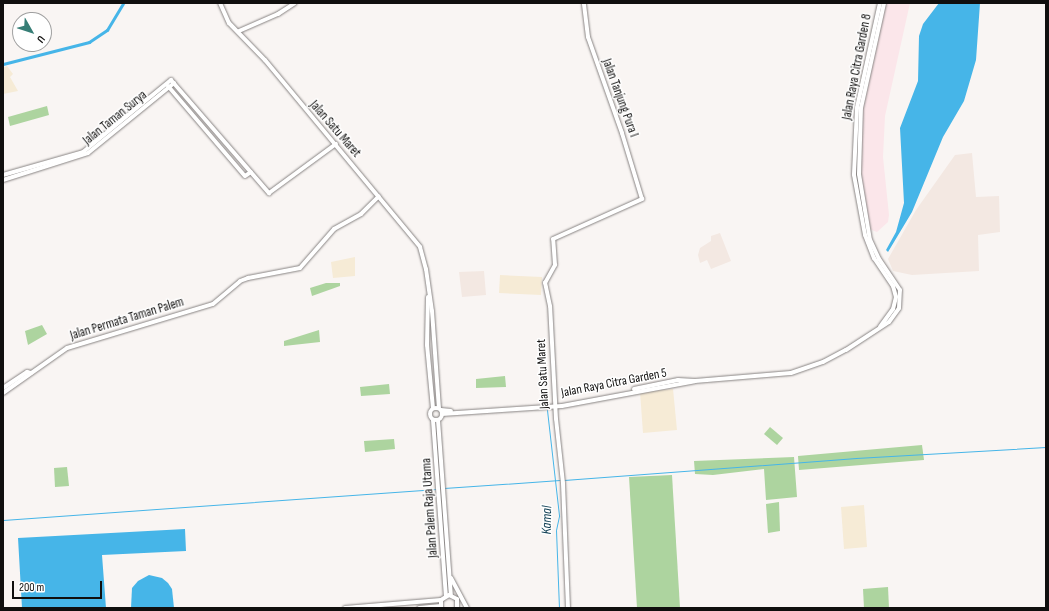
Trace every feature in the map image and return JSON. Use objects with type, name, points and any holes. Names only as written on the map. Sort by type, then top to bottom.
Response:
[{"type":"street","name":"Jalan Satu Maret","points":[[220,3],[229,23],[239,30],[336,144],[420,247],[426,269],[441,411]]},
{"type":"street","points":[[239,30],[278,14],[295,3]]},
{"type":"street","name":"Jalan Tanjung Pura I","points":[[584,3],[588,37],[622,133],[642,199]]},
{"type":"street","name":"Jalan Raya Citra Garden 8","points":[[880,3],[857,106],[854,175],[865,236],[874,258],[893,286],[896,297],[893,309],[880,327]]},
{"type":"street","name":"Jalan Raya Citra Garden 8","points":[[880,327],[889,322],[899,308],[900,290],[879,260],[868,234],[859,180],[858,138],[861,108],[884,3]]},
{"type":"street","name":"Jalan Taman Surya","points":[[3,175],[83,152],[167,85],[174,83],[269,193],[336,144]]},
{"type":"street","name":"Jalan Taman Surya","points":[[167,85],[245,176],[251,172]]},
{"type":"street","name":"Jalan Taman Surya","points":[[3,180],[88,153],[167,85]]},
{"type":"street","name":"Jalan Permata Taman Palem","points":[[31,373],[64,349],[86,341],[213,304],[240,281],[248,278],[300,268],[334,229],[361,214],[379,196]]},
{"type":"street","name":"Jalan Satu Maret","points":[[568,608],[563,483],[556,414],[550,306],[545,283],[555,265],[553,239],[642,199]]},
{"type":"street","name":"Jalan Satu Maret","points":[[428,296],[427,345],[433,408],[429,414],[436,420]]},
{"type":"street","name":"Jalan Raya Citra Garden 5","points":[[433,408],[441,411],[556,404],[592,400],[695,381],[791,373],[840,353],[880,327]]},
{"type":"street","points":[[3,388],[27,372],[31,373]]},
{"type":"street","points":[[3,393],[30,376],[31,373]]},
{"type":"street","name":"Jalan Raya Citra Garden 5","points":[[556,404],[688,379],[695,381]]},
{"type":"street","points":[[556,414],[560,409],[592,400]]},
{"type":"street","points":[[436,420],[441,411]]},
{"type":"street","name":"Jalan Palem Raja Utama","points":[[436,420],[444,484],[451,596]]},
{"type":"street","name":"Jalan Palem Raja Utama","points":[[436,420],[438,490],[446,596]]},
{"type":"street","points":[[450,576],[467,608]]},
{"type":"street","points":[[344,608],[441,600],[446,596],[451,596],[457,600],[457,608]]},
{"type":"street","points":[[419,608],[441,607],[441,600]]},
{"type":"shaded area","points":[[886,3],[910,3],[885,116],[883,157],[889,215],[888,222],[877,232],[869,229],[862,188],[860,143],[863,109]]},
{"type":"shaded area","points":[[7,66],[13,74],[10,77],[18,91],[3,94],[3,68]]},
{"type":"shaded area","points":[[972,153],[976,197],[999,196],[1000,232],[978,235],[979,271],[912,275],[893,271],[888,259],[916,210],[955,155]]},
{"type":"shaded area","points":[[720,233],[731,261],[711,269],[707,260],[700,263],[698,255],[700,248],[711,241],[711,236]]},
{"type":"shaded area","points":[[355,257],[355,276],[333,278],[331,262]]},
{"type":"shaded area","points":[[484,271],[486,295],[462,297],[459,272]]},
{"type":"shaded area","points":[[500,275],[542,277],[541,295],[499,293]]},
{"type":"shaded area","points":[[673,389],[677,430],[643,433],[640,392]]},
{"type":"shaded area","points":[[864,505],[867,547],[844,549],[841,507]]},
{"type":"green space","points":[[47,106],[49,115],[10,126],[8,117]]},
{"type":"green space","points":[[326,283],[340,283],[340,286],[312,296],[310,288]]},
{"type":"green space","points":[[42,325],[47,334],[28,345],[25,331]]},
{"type":"green space","points":[[319,330],[320,342],[284,346],[284,341]]},
{"type":"green space","points":[[505,376],[506,387],[476,388],[476,379]]},
{"type":"green space","points":[[389,384],[390,394],[361,396],[360,387]]},
{"type":"green space","points":[[770,427],[783,438],[777,445],[764,434]]},
{"type":"green space","points":[[394,439],[395,449],[365,452],[364,441]]},
{"type":"green space","points":[[922,445],[924,460],[799,470],[798,456]]},
{"type":"green space","points":[[794,457],[797,497],[766,500],[764,469],[713,475],[695,474],[694,461]]},
{"type":"green space","points":[[67,467],[69,486],[55,487],[54,468]]},
{"type":"green space","points":[[672,475],[680,608],[637,608],[629,477]]},
{"type":"green space","points":[[779,502],[780,531],[768,533],[766,504]]},
{"type":"green space","points":[[888,587],[889,608],[864,608],[863,589]]},
{"type":"water","points":[[939,3],[980,3],[976,60],[964,101],[943,137],[912,212],[888,252],[886,250],[896,232],[904,203],[900,128],[918,81],[919,36],[923,24]]},
{"type":"water","points":[[185,529],[186,551],[102,555],[106,608],[22,608],[18,538]]},
{"type":"water","points":[[149,575],[162,578],[168,583],[172,589],[174,608],[131,608],[132,588],[138,581]]},
{"type":"waterway","points":[[3,64],[89,42],[107,30],[123,3]]},
{"type":"waterway","name":"Kamal","points":[[547,410],[559,516],[556,530],[559,608]]},
{"type":"waterway","points":[[564,480],[856,458],[1046,447]]},
{"type":"waterway","points":[[444,488],[560,480]]},
{"type":"waterway","points":[[3,520],[437,489]]}]
